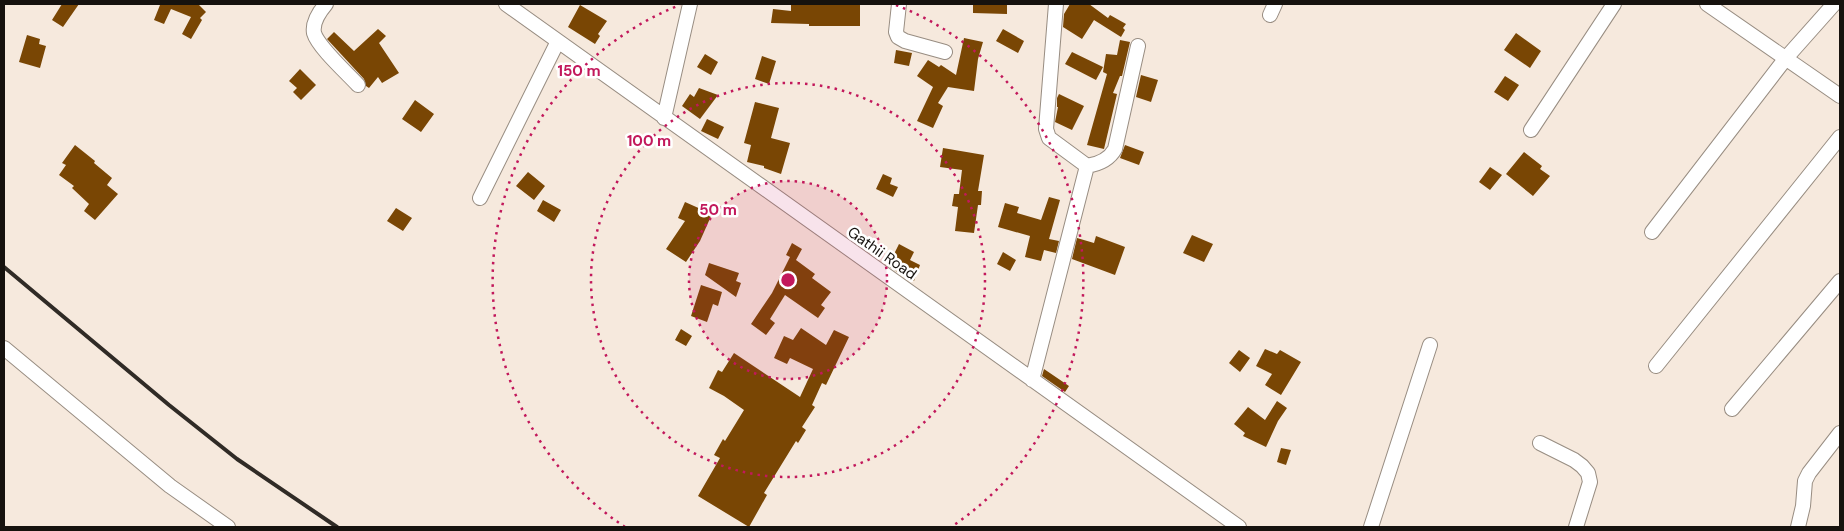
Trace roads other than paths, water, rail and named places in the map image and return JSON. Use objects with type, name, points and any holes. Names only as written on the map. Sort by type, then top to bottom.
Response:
[{"type":"street","points":[[326,4],[315,22],[314,32],[328,53],[358,85]]},
{"type":"street","name":"Gathii Road","points":[[506,4],[1240,527]]},
{"type":"street","points":[[664,118],[690,4]]},
{"type":"street","points":[[899,4],[896,32],[898,37],[905,42],[945,52]]},
{"type":"street","points":[[1056,4],[1046,129],[1049,138],[1087,166]]},
{"type":"street","points":[[1531,130],[1614,4]]},
{"type":"street","points":[[1707,4],[1840,96]]},
{"type":"street","points":[[1652,232],[1786,58],[1834,4]]},
{"type":"street","points":[[480,198],[558,41]]},
{"type":"street","points":[[1087,166],[1106,160],[1115,149],[1138,46]]},
{"type":"street","points":[[1656,366],[1840,137]]},
{"type":"street","points":[[1032,380],[1087,166]]},
{"type":"street","points":[[1732,409],[1840,281]]},
{"type":"street","points":[[1371,527],[1430,345]]},
{"type":"street","points":[[4,348],[170,486],[228,527]]},
{"type":"street","points":[[1798,527],[1803,506],[1805,481],[1809,473],[1840,434]]},
{"type":"street","points":[[1540,443],[1574,460],[1588,473],[1590,482],[1576,527]]},
{"type":"railway","points":[[4,267],[169,405],[237,459],[337,527]]}]
